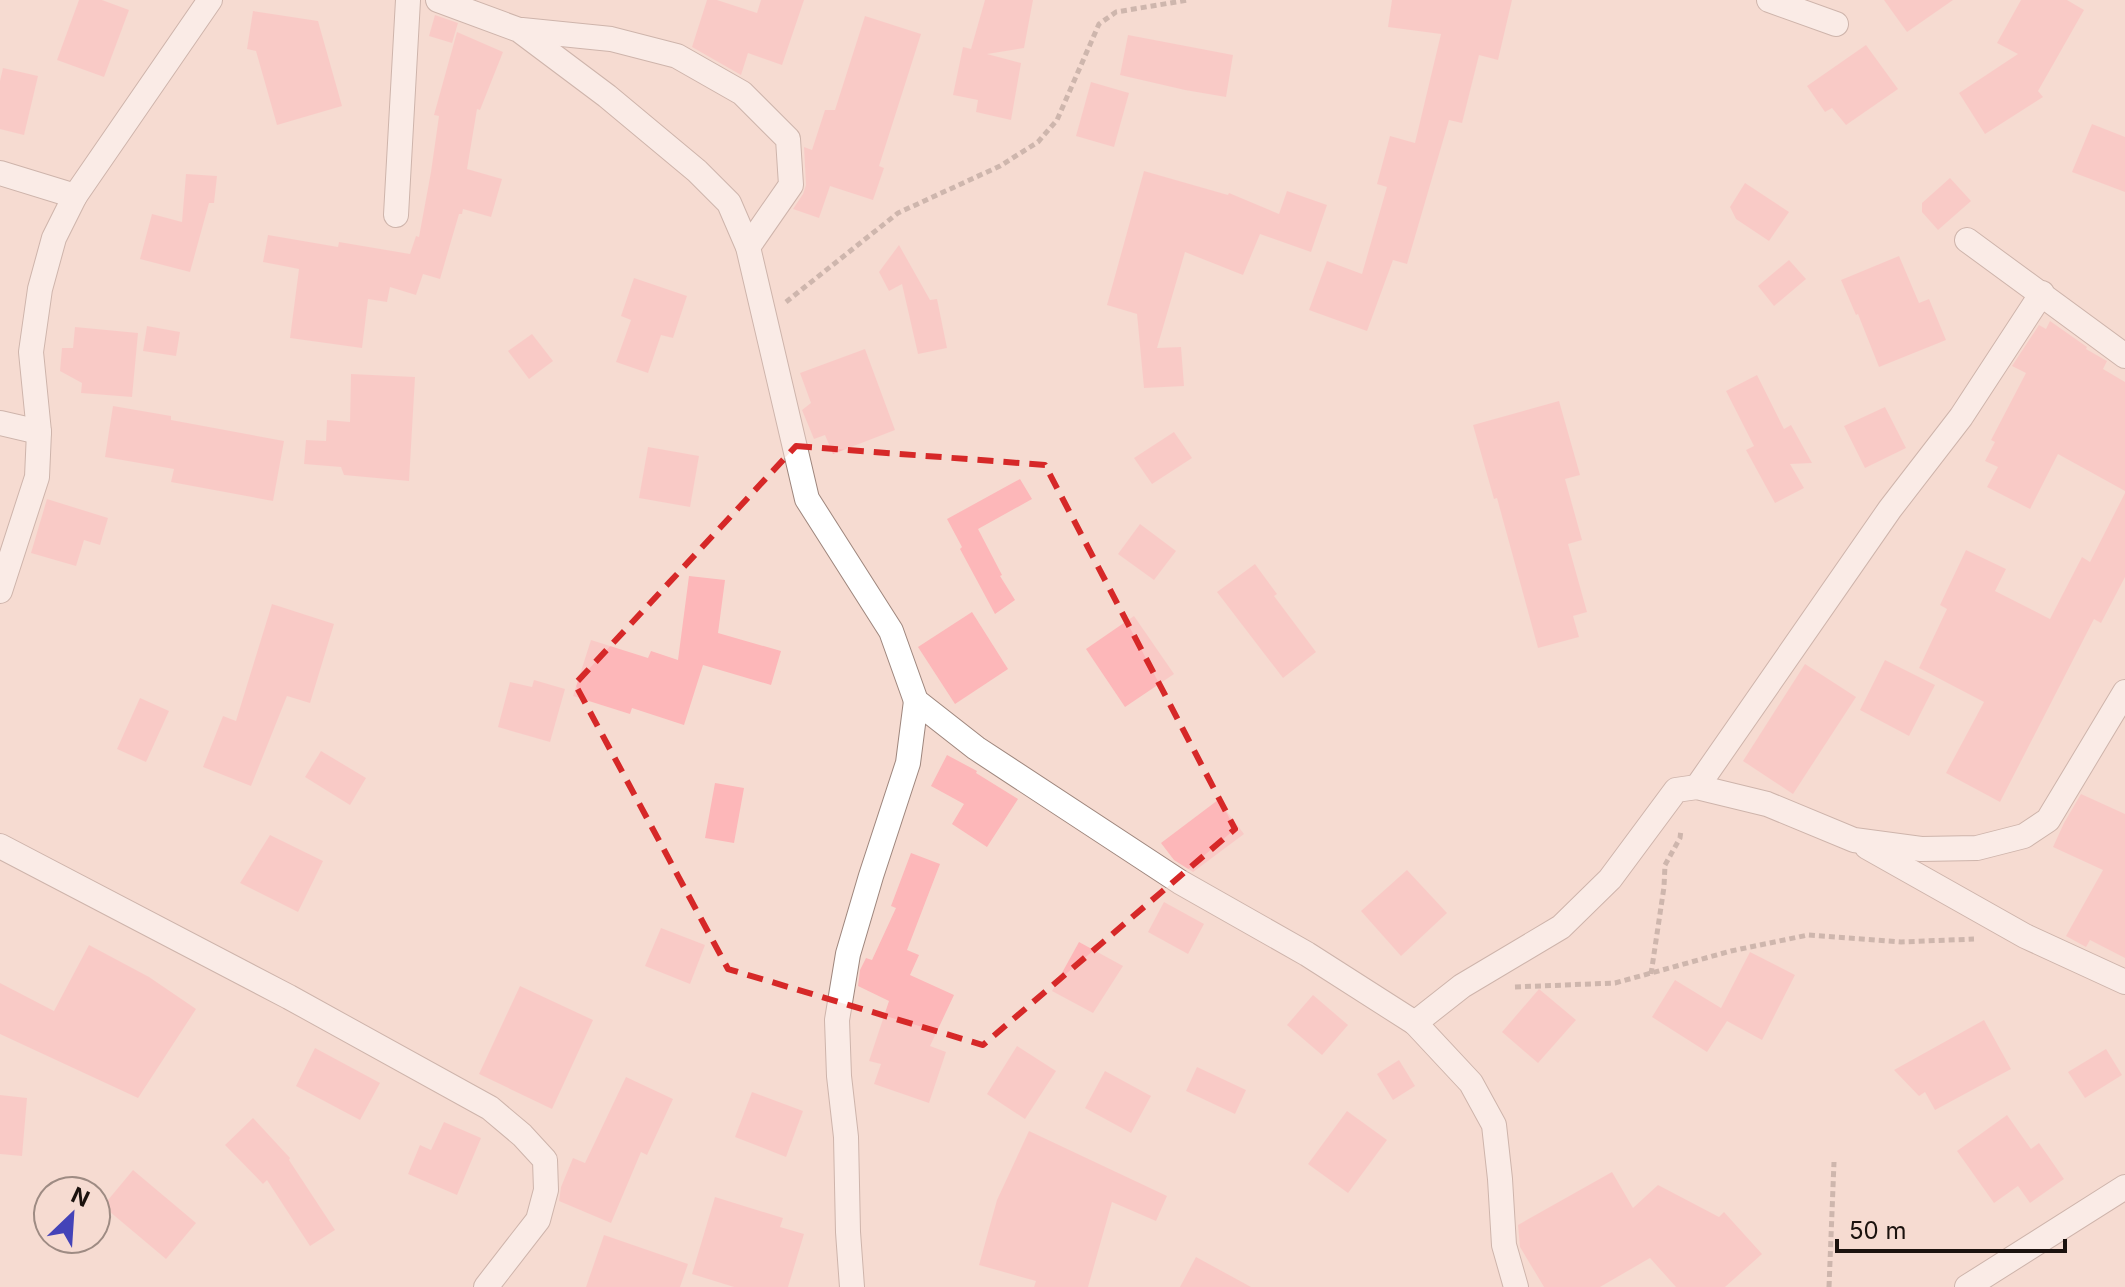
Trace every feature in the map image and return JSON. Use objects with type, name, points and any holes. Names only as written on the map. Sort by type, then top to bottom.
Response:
[{"type":"street","points":[[0,591],[37,477],[39,432],[31,352],[40,289],[54,238],[75,196],[210,0]]},
{"type":"street","points":[[396,215],[408,0]]},
{"type":"street","points":[[438,0],[519,30],[611,39],[677,56],[742,93],[788,139],[791,185],[748,247]]},
{"type":"street","points":[[1769,0],[1836,24]]},
{"type":"street","points":[[519,30],[607,96],[697,171],[729,203],[748,247],[807,499],[891,631],[916,701],[908,763],[848,954],[837,1020],[846,1137],[852,1287]]},
{"type":"street","points":[[0,173],[75,196]]},
{"type":"street","points":[[1967,240],[2125,356]]},
{"type":"street","points":[[1415,1023],[1462,986],[1561,927],[1610,879],[1686,788],[1961,417],[2042,293]]},
{"type":"street","points":[[0,423],[39,432]]},
{"type":"street","points":[[1854,840],[1921,849],[1949,849],[1977,848],[2024,836],[2048,820],[2125,692]]},
{"type":"street","points":[[916,701],[976,748],[1180,882],[1307,954],[1415,1023],[1471,1083],[1494,1125],[1504,1245],[1516,1287]]},
{"type":"street","points":[[1686,788],[1767,804],[1854,840],[2025,936],[2125,982]]},
{"type":"street","points":[[0,846],[289,997],[490,1108],[522,1135],[545,1160],[546,1190],[538,1220],[486,1287]]},
{"type":"street","points":[[1967,1287],[2125,1187]]},
{"type":"path","points":[[764,320],[898,213],[1000,166],[1038,142],[1057,120],[1099,24],[1116,12],[1188,0]]},
{"type":"path","points":[[1651,974],[1665,865],[1680,838],[1686,788]]},
{"type":"path","points":[[1507,987],[1615,983],[1731,951],[1808,935],[1901,942],[1979,938]]},
{"type":"path","points":[[1829,1287],[1834,1162]]},
{"type":"highlighted area","points":[[796,446],[1045,465],[1235,829],[983,1045],[728,969],[575,684]]},
{"type":"building","points":[[79,0],[102,0],[129,10],[104,77],[57,60]]},
{"type":"building","points":[[707,0],[717,0],[757,13],[761,0],[804,0],[782,65],[748,53],[741,75],[692,47]]},
{"type":"building","points":[[985,0],[1033,0],[1024,48],[987,54],[1021,63],[1011,120],[976,112],[978,100],[953,95],[963,47],[971,49]]},
{"type":"building","points":[[1392,0],[1512,0],[1498,60],[1479,55],[1462,123],[1449,120],[1407,264],[1393,260],[1367,331],[1309,310],[1327,261],[1362,274],[1387,187],[1377,184],[1390,136],[1415,143],[1441,34],[1388,27]]},
{"type":"building","points":[[1884,0],[1953,0],[1907,32]]},
{"type":"building","points":[[2021,0],[2067,0],[2084,10],[2038,91],[2043,97],[1985,134],[1959,93],[2018,54],[1997,43]]},
{"type":"building","points":[[253,11],[318,21],[342,106],[277,125],[256,51],[247,49]]},
{"type":"building","points":[[435,15],[458,23],[452,43],[429,36]]},
{"type":"building","points":[[865,16],[921,34],[879,166],[884,168],[873,200],[830,186],[819,218],[793,209],[806,185],[804,147],[812,150],[825,110],[835,110]]},
{"type":"building","points":[[457,32],[503,52],[480,110],[477,109],[467,169],[502,179],[491,217],[463,209],[440,279],[423,274],[416,295],[390,287],[387,302],[368,299],[362,348],[290,338],[299,269],[263,262],[268,235],[338,247],[339,242],[410,254],[416,236],[419,237],[431,172],[439,116],[434,115]]},
{"type":"building","points":[[1128,35],[1233,55],[1226,97],[1120,75]]},
{"type":"building","points":[[1866,45],[1898,89],[1846,125],[1832,108],[1825,112],[1807,86]]},
{"type":"building","points":[[3,68],[38,76],[24,135],[0,129]]},
{"type":"building","points":[[1091,82],[1129,93],[1114,147],[1076,136]]},
{"type":"building","points":[[2092,124],[2125,137],[2125,192],[2072,172]]},
{"type":"building","points":[[1144,171],[1229,193],[1279,214],[1287,191],[1327,205],[1311,252],[1260,234],[1243,275],[1185,252],[1157,348],[1181,347],[1184,386],[1144,388],[1137,314],[1107,305]]},
{"type":"building","points":[[186,174],[217,176],[214,203],[209,203],[190,272],[140,259],[152,214],[182,222]]},
{"type":"building","points":[[1950,178],[1971,201],[1938,230],[1922,212],[1922,203]]},
{"type":"building","points":[[1745,183],[1789,212],[1769,241],[1736,219],[1730,207]]},
{"type":"building","points":[[899,245],[930,300],[937,299],[947,348],[918,354],[902,284],[889,291],[879,272]]},
{"type":"building","points":[[1899,256],[1919,303],[1929,299],[1946,340],[1879,367],[1841,280]]},
{"type":"building","points":[[1789,260],[1806,279],[1774,306],[1758,286]]},
{"type":"building","points":[[634,278],[687,296],[673,338],[661,335],[648,373],[616,362],[631,320],[621,316]]},
{"type":"building","points":[[2050,321],[2107,361],[2103,369],[2125,382],[2125,491],[2058,454],[2030,509],[1987,487],[1998,467],[1985,461],[1995,442],[1991,440],[2026,373],[2012,366],[2039,325],[2046,329]]},
{"type":"building","points":[[147,326],[180,332],[176,356],[143,351]]},
{"type":"building","points":[[75,327],[138,333],[132,397],[81,393],[82,383],[60,371],[62,348],[73,348]]},
{"type":"building","points":[[532,334],[553,361],[529,379],[508,351]]},
{"type":"building","points":[[865,349],[895,430],[833,454],[825,435],[814,439],[802,410],[811,403],[800,373]]},
{"type":"building","points":[[351,374],[415,377],[409,481],[344,475],[341,467],[304,464],[306,440],[326,441],[327,420],[350,422]]},
{"type":"building","points":[[1757,375],[1784,429],[1791,425],[1812,463],[1790,464],[1804,488],[1775,503],[1746,450],[1754,446],[1726,391]]},
{"type":"building","points":[[1559,401],[1580,475],[1565,479],[1582,540],[1568,544],[1587,612],[1573,616],[1579,637],[1538,648],[1497,498],[1494,499],[1473,425]]},
{"type":"building","points":[[113,406],[284,441],[273,501],[171,482],[174,469],[105,457]]},
{"type":"building","points":[[1885,407],[1906,448],[1865,468],[1844,426]]},
{"type":"building","points":[[1174,432],[1192,458],[1152,484],[1134,458]]},
{"type":"building","points":[[648,447],[699,456],[690,507],[639,498]]},
{"type":"building","points":[[1020,479],[1032,499],[978,529],[1015,600],[995,614],[947,519]]},
{"type":"building","points":[[2125,493],[2125,577],[2101,623],[2094,619],[2000,802],[1946,773],[1984,702],[1919,668],[1947,609],[1940,605],[1966,550],[2006,569],[1995,591],[2050,619],[2082,557],[2090,562]]},
{"type":"building","points":[[47,499],[108,518],[100,545],[84,540],[76,566],[31,553]]},
{"type":"building","points":[[1140,524],[1176,551],[1154,580],[1118,554]]},
{"type":"building","points":[[1255,564],[1277,594],[1274,596],[1316,652],[1283,678],[1217,592]]},
{"type":"building","points":[[689,576],[725,580],[718,633],[781,651],[771,685],[703,665],[684,725],[632,708],[630,714],[573,696],[591,640],[648,658],[651,651],[678,660]]},
{"type":"building","points":[[272,604],[334,624],[310,703],[287,696],[251,786],[203,767],[223,716],[236,721]]},
{"type":"building","points":[[972,612],[1008,669],[955,704],[918,647]]},
{"type":"building","points":[[1134,616],[1174,674],[1125,707],[1086,649]]},
{"type":"building","points":[[1885,660],[1935,685],[1909,736],[1860,710]]},
{"type":"building","points":[[1805,664],[1856,697],[1793,794],[1743,761]]},
{"type":"building","points":[[534,680],[565,689],[550,742],[498,727],[510,682],[532,687]]},
{"type":"building","points":[[140,698],[169,711],[146,762],[117,749]]},
{"type":"building","points":[[321,751],[366,778],[350,805],[305,777]]},
{"type":"building","points":[[947,755],[1018,799],[987,847],[952,824],[964,804],[931,786]]},
{"type":"building","points":[[715,783],[744,788],[734,843],[705,838]]},
{"type":"building","points":[[2081,794],[2125,814],[2125,958],[2090,940],[2086,947],[2066,936],[2103,870],[2053,847]]},
{"type":"building","points":[[1218,800],[1244,834],[1193,872],[1174,860],[1161,843]]},
{"type":"building","points":[[270,835],[323,861],[298,912],[240,883]]},
{"type":"building","points":[[911,853],[940,864],[907,950],[919,955],[910,975],[954,995],[930,1046],[946,1052],[929,1103],[874,1084],[881,1064],[869,1061],[889,1001],[858,986],[860,970],[866,958],[872,960],[896,908],[891,906]]},
{"type":"building","points":[[1407,870],[1447,913],[1401,956],[1361,911]]},
{"type":"building","points":[[1164,902],[1204,924],[1188,954],[1148,932]]},
{"type":"building","points":[[661,928],[705,945],[690,984],[645,966]]},
{"type":"building","points":[[1079,942],[1123,966],[1093,1013],[1052,991]]},
{"type":"building","points":[[89,945],[149,977],[196,1009],[138,1098],[0,1034],[0,983],[54,1011]]},
{"type":"building","points":[[1750,952],[1795,975],[1762,1040],[1727,1021],[1707,1052],[1652,1017],[1675,980],[1721,1008]]},
{"type":"building","points":[[520,986],[593,1020],[552,1109],[479,1074]]},
{"type":"building","points":[[1539,989],[1576,1020],[1538,1063],[1502,1032]]},
{"type":"building","points":[[1313,995],[1348,1025],[1322,1055],[1287,1025]]},
{"type":"building","points":[[1984,1020],[2011,1069],[1935,1110],[1925,1092],[1919,1096],[1894,1070]]},
{"type":"building","points":[[1017,1046],[1056,1071],[1025,1119],[987,1094]]},
{"type":"building","points":[[315,1048],[380,1083],[360,1120],[296,1086]]},
{"type":"building","points":[[2106,1049],[2122,1075],[2085,1098],[2068,1072]]},
{"type":"building","points":[[1399,1060],[1415,1086],[1393,1100],[1377,1074]]},
{"type":"building","points":[[1197,1067],[1246,1090],[1235,1114],[1186,1091]]},
{"type":"building","points":[[1105,1071],[1151,1096],[1131,1133],[1085,1108]]},
{"type":"building","points":[[626,1077],[673,1099],[647,1155],[641,1152],[611,1223],[559,1201],[561,1187],[573,1158],[585,1163]]},
{"type":"building","points":[[752,1092],[803,1111],[786,1157],[735,1137]]},
{"type":"building","points":[[0,1095],[27,1098],[22,1156],[0,1154]]},
{"type":"building","points":[[1347,1111],[1387,1140],[1348,1193],[1308,1164]]},
{"type":"building","points":[[2007,1115],[2031,1149],[2039,1143],[2064,1179],[2030,1203],[2018,1186],[1994,1203],[1957,1151]]},
{"type":"building","points":[[253,1118],[290,1158],[335,1230],[310,1246],[267,1180],[263,1184],[225,1145]]},
{"type":"building","points":[[444,1122],[481,1138],[457,1195],[408,1174],[420,1145],[431,1150]]},
{"type":"building","points":[[1029,1131],[1167,1196],[1156,1221],[1112,1202],[1088,1287],[1034,1287],[1036,1281],[979,1265],[997,1200]]},
{"type":"building","points":[[133,1170],[196,1223],[166,1259],[112,1214],[112,1195]]},
{"type":"building","points":[[1612,1172],[1633,1208],[1658,1185],[1719,1217],[1724,1212],[1762,1254],[1725,1287],[1676,1287],[1650,1258],[1600,1287],[1544,1287],[1520,1247],[1518,1225]]},
{"type":"building","points":[[715,1197],[783,1218],[780,1227],[804,1234],[788,1287],[734,1287],[692,1274]]},
{"type":"building","points":[[604,1235],[688,1264],[680,1287],[586,1287]]},
{"type":"building","points":[[1196,1257],[1251,1287],[1180,1287]]}]
